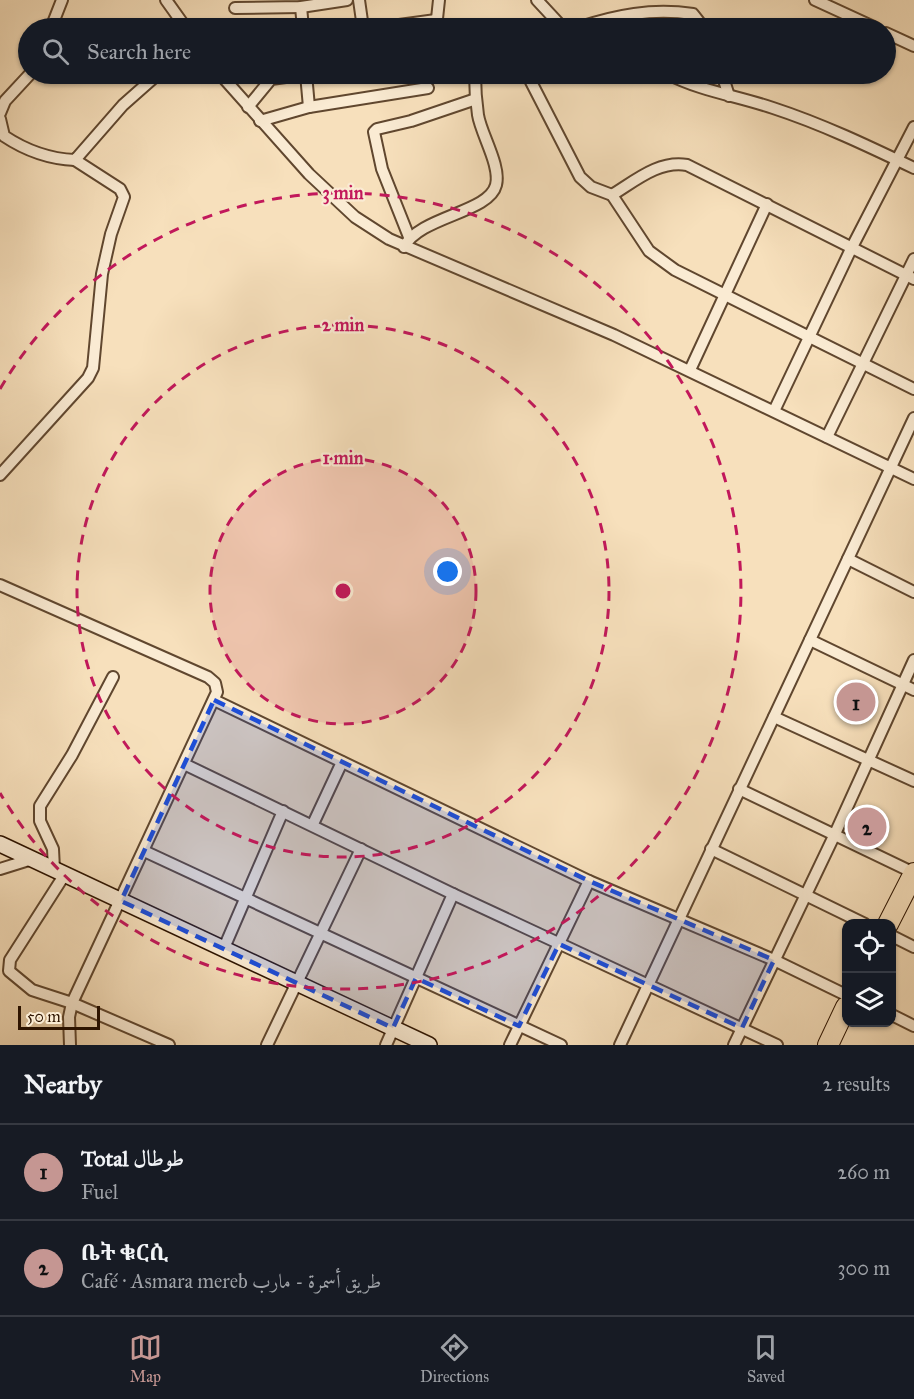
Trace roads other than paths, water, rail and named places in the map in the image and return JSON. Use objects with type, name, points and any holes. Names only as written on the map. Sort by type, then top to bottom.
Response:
[{"type":"highway","points":[[891,919],[914,873]]},
{"type":"highway","points":[[828,1045],[842,1015]]},
{"type":"main road","points":[[0,844],[429,1045]]},
{"type":"street","points":[[55,18],[62,0]]},
{"type":"street","points":[[165,0],[178,18]]},
{"type":"street","points":[[235,8],[301,7],[347,0]]},
{"type":"street","points":[[359,0],[362,18]]},
{"type":"street","points":[[437,18],[439,0]]},
{"type":"street","points":[[537,0],[554,18]]},
{"type":"street","points":[[649,0],[649,12]]},
{"type":"street","points":[[815,0],[854,18]]},
{"type":"street","points":[[301,7],[302,18]]},
{"type":"street","points":[[608,18],[649,12],[693,14],[696,18]]},
{"type":"street","points":[[896,38],[914,46]]},
{"type":"street","points":[[0,113],[5,101],[21,84]]},
{"type":"street","points":[[75,160],[123,105],[147,84]]},
{"type":"street","points":[[228,84],[309,174],[355,217],[404,247],[614,335],[914,479]]},
{"type":"street","points":[[248,107],[268,84]]},
{"type":"street","points":[[308,84],[309,107]]},
{"type":"street","points":[[404,247],[409,237],[488,198],[496,186],[496,175],[478,115],[475,84]]},
{"type":"street","points":[[531,84],[580,177],[591,187],[612,195],[649,251],[675,270],[914,389]]},
{"type":"street","points":[[691,84],[824,126],[914,168]]},
{"type":"street","points":[[725,84],[729,96]]},
{"type":"street","points":[[260,121],[309,107],[428,88]]},
{"type":"street","points":[[409,237],[382,169],[374,132],[377,129],[411,121],[476,99]]},
{"type":"street","points":[[0,119],[4,136],[18,146],[47,155],[75,160],[120,189],[124,197],[111,234],[102,274],[93,368],[81,386],[0,474]]},
{"type":"street","points":[[774,411],[851,249],[914,127]]},
{"type":"street","points":[[612,195],[658,167],[673,162],[687,165],[910,277]]},
{"type":"street","points":[[690,370],[767,204]]},
{"type":"street","points":[[827,437],[910,277],[914,259]]},
{"type":"street","points":[[620,1045],[914,418]]},
{"type":"street","points":[[848,559],[914,592]]},
{"type":"street","points":[[0,585],[208,677],[215,683],[214,700],[72,1003],[69,1017],[70,1045]]},
{"type":"street","points":[[810,640],[914,690]]},
{"type":"street","points":[[734,1045],[834,836],[867,759],[914,660]]},
{"type":"street","points":[[113,677],[72,755],[40,806],[40,821],[53,849],[60,872],[10,960],[9,971],[32,990],[72,1003],[167,1045]]},
{"type":"street","points":[[214,700],[589,881],[774,960],[842,993]]},
{"type":"street","points":[[774,717],[914,781]]},
{"type":"street","points":[[313,824],[342,762]]},
{"type":"street","points":[[184,764],[313,824],[453,894],[777,1045]]},
{"type":"street","points":[[739,789],[914,873]]},
{"type":"street","points":[[224,948],[244,898],[284,812]]},
{"type":"street","points":[[267,1045],[362,849]]},
{"type":"street","points":[[711,849],[854,919]]},
{"type":"street","points":[[144,852],[561,1045]]},
{"type":"street","points":[[0,869],[32,859]]},
{"type":"street","points":[[510,1045],[589,881]]},
{"type":"street","points":[[386,1045],[453,894]]},
{"type":"street","points":[[896,938],[914,947]]},
{"type":"street","points":[[896,1017],[914,1026]]},
{"type":"place","name":"Total طوطال","points":[[856,702]]},
{"type":"place","name":"ቤት ቁርሲ","points":[[867,827]]}]
